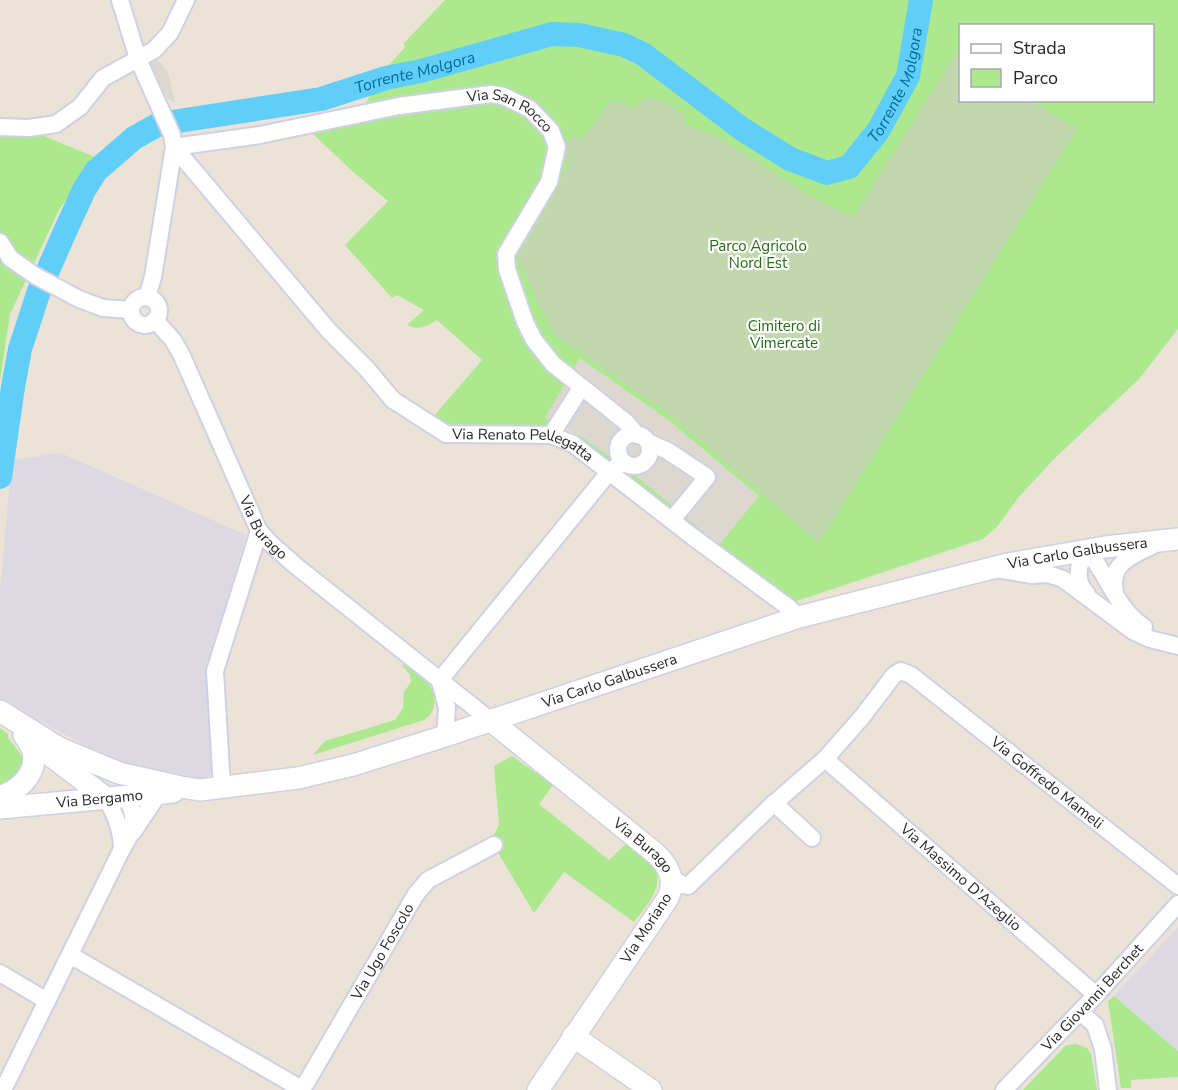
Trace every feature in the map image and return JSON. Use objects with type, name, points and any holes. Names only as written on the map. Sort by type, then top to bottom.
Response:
[{"type":"street","points":[[120,0],[138,59],[173,141],[153,277],[147,297],[136,300],[131,310],[133,318],[140,323],[148,324],[155,320]]},
{"type":"street","points":[[0,127],[29,128],[56,124],[80,107],[103,78],[154,50],[170,33],[186,0]]},
{"type":"street","name":"Via San Rocco","points":[[173,141],[260,135],[399,106],[491,94],[503,96],[530,109],[551,131],[557,147],[549,182],[506,254],[507,269],[525,322],[534,340],[553,364],[581,388],[627,423],[642,438],[668,451],[707,477],[672,520]]},
{"type":"street","name":"Via Renato Pellegatta","points":[[173,141],[329,331],[366,368],[393,400],[446,435],[551,435],[617,467],[672,520],[799,617]]},
{"type":"street","points":[[0,242],[10,258],[63,291],[103,308],[131,310]]},
{"type":"street","name":"Via Burago","points":[[147,297],[154,300],[158,306],[159,313],[155,320],[173,340],[182,356],[259,531],[296,566],[655,853],[666,863],[672,878]]},
{"type":"street","points":[[551,435],[581,388]]},
{"type":"street","points":[[445,736],[447,708],[440,680],[617,467],[620,444],[627,436],[642,438],[650,452],[642,464],[617,467]]},
{"type":"street","points":[[222,788],[215,671],[259,531]]},
{"type":"street","points":[[1116,599],[1113,580],[1118,567],[1126,560],[1171,539]]},
{"type":"street","name":"Via Carlo Galbussera","points":[[59,748],[119,773],[160,784],[200,790],[298,778],[353,765],[445,736],[799,617],[989,568],[1086,550],[1171,539]]},
{"type":"street","points":[[1098,605],[1084,590],[1079,578],[1079,567],[1086,550],[1098,564],[1124,610],[1142,626],[1178,646]]},
{"type":"street","points":[[989,568],[1058,577],[1072,584],[1139,634],[1178,646]]},
{"type":"street","name":"Via Moriano","points":[[672,878],[688,886],[774,803],[825,759],[862,717],[896,672],[904,671],[914,678]]},
{"type":"street","name":"Via Goffredo Mameli","points":[[914,678],[1178,886]]},
{"type":"street","name":"Via Carlo Galbussera","points":[[0,713],[24,735],[115,797]]},
{"type":"street","name":"Via Carlo Galbussera","points":[[0,713],[110,780],[115,797]]},
{"type":"street","name":"Via Carlo Galbussera","points":[[0,797],[19,787],[33,767],[34,751],[24,735]]},
{"type":"street","name":"Via Massimo D'Azeglio","points":[[825,759],[1096,995]]},
{"type":"street","name":"Via Bergamo","points":[[0,808],[200,790]]},
{"type":"street","points":[[3,1090],[127,842],[150,807],[163,793]]},
{"type":"street","points":[[115,797],[134,815],[127,842]]},
{"type":"street","points":[[774,803],[812,838]]},
{"type":"street","name":"Via Ugo Foscolo","points":[[70,955],[302,1090],[416,894],[428,880],[494,845]]},
{"type":"street","name":"Via Moriano","points":[[538,1090],[668,898],[672,888],[672,878]]},
{"type":"street","name":"Via Giovanni Berchet","points":[[1004,1090],[1096,995],[1178,904]]},
{"type":"street","points":[[0,973],[47,1001]]},
{"type":"street","points":[[1080,1012],[1095,1025],[1103,1049],[1108,1090]]},
{"type":"street","points":[[572,1039],[641,1090]]},
{"type":"street","points":[[572,1039],[651,1090]]},
{"type":"shaded area","points":[[155,57],[168,72],[175,103],[160,93],[148,65]]},
{"type":"shaded area","points":[[580,358],[670,421],[759,496],[719,545],[636,476],[581,436],[545,418]]},
{"type":"shaded area","points":[[61,453],[246,535],[210,661],[213,773],[204,778],[189,780],[115,762],[0,699],[0,589],[12,460]]},
{"type":"shaded area","points":[[1178,927],[1178,1051],[1114,996]]},
{"type":"green space","name":"Parco Agricolo Nord Est","points":[[445,0],[1178,0],[1178,329],[1139,379],[1054,459],[1018,498],[997,527],[983,539],[794,602],[784,598],[564,425],[459,428],[443,424],[433,417],[482,360],[437,320],[419,328],[407,325],[424,310],[397,295],[392,298],[345,245],[388,201],[310,131],[357,119],[383,72],[405,47],[404,43]]},
{"type":"green space","name":"Cimitero di Vimercate","points":[[956,53],[959,54],[959,102],[1034,102],[1077,129],[819,543],[673,417],[552,333],[515,252],[569,164],[560,152],[572,135],[582,139],[611,100],[635,108],[645,97],[667,102],[684,114],[686,125],[719,137],[809,195],[853,217]]},
{"type":"green space","points":[[0,132],[34,132],[95,157],[59,210],[10,314],[0,381]]},
{"type":"green space","points":[[401,664],[420,674],[432,689],[434,706],[429,716],[424,720],[313,755],[325,741],[395,720],[403,708],[404,692],[411,682],[410,675]]},
{"type":"green space","points":[[0,728],[8,734],[8,738],[23,762],[15,779],[0,792]]},
{"type":"green space","points":[[512,756],[553,785],[539,804],[609,860],[628,842],[653,866],[657,873],[656,888],[649,903],[634,922],[564,872],[534,913],[491,841],[499,825],[494,766]]},
{"type":"green space","points":[[1114,996],[1178,1051],[1178,1077],[1131,1080],[1131,1088],[1121,1088],[1108,1001]]},
{"type":"green space","points":[[1076,1044],[1087,1048],[1091,1054],[1097,1090],[1023,1090],[1066,1045]]},
{"type":"waterway","name":"Torrente Molgora","points":[[0,477],[20,349],[39,291],[63,236],[84,190],[96,171],[134,138],[159,124],[321,99],[386,78],[421,71],[552,34],[579,35],[624,45],[643,54],[742,129],[790,159],[827,173],[849,167],[878,131],[908,76],[921,0]]}]
